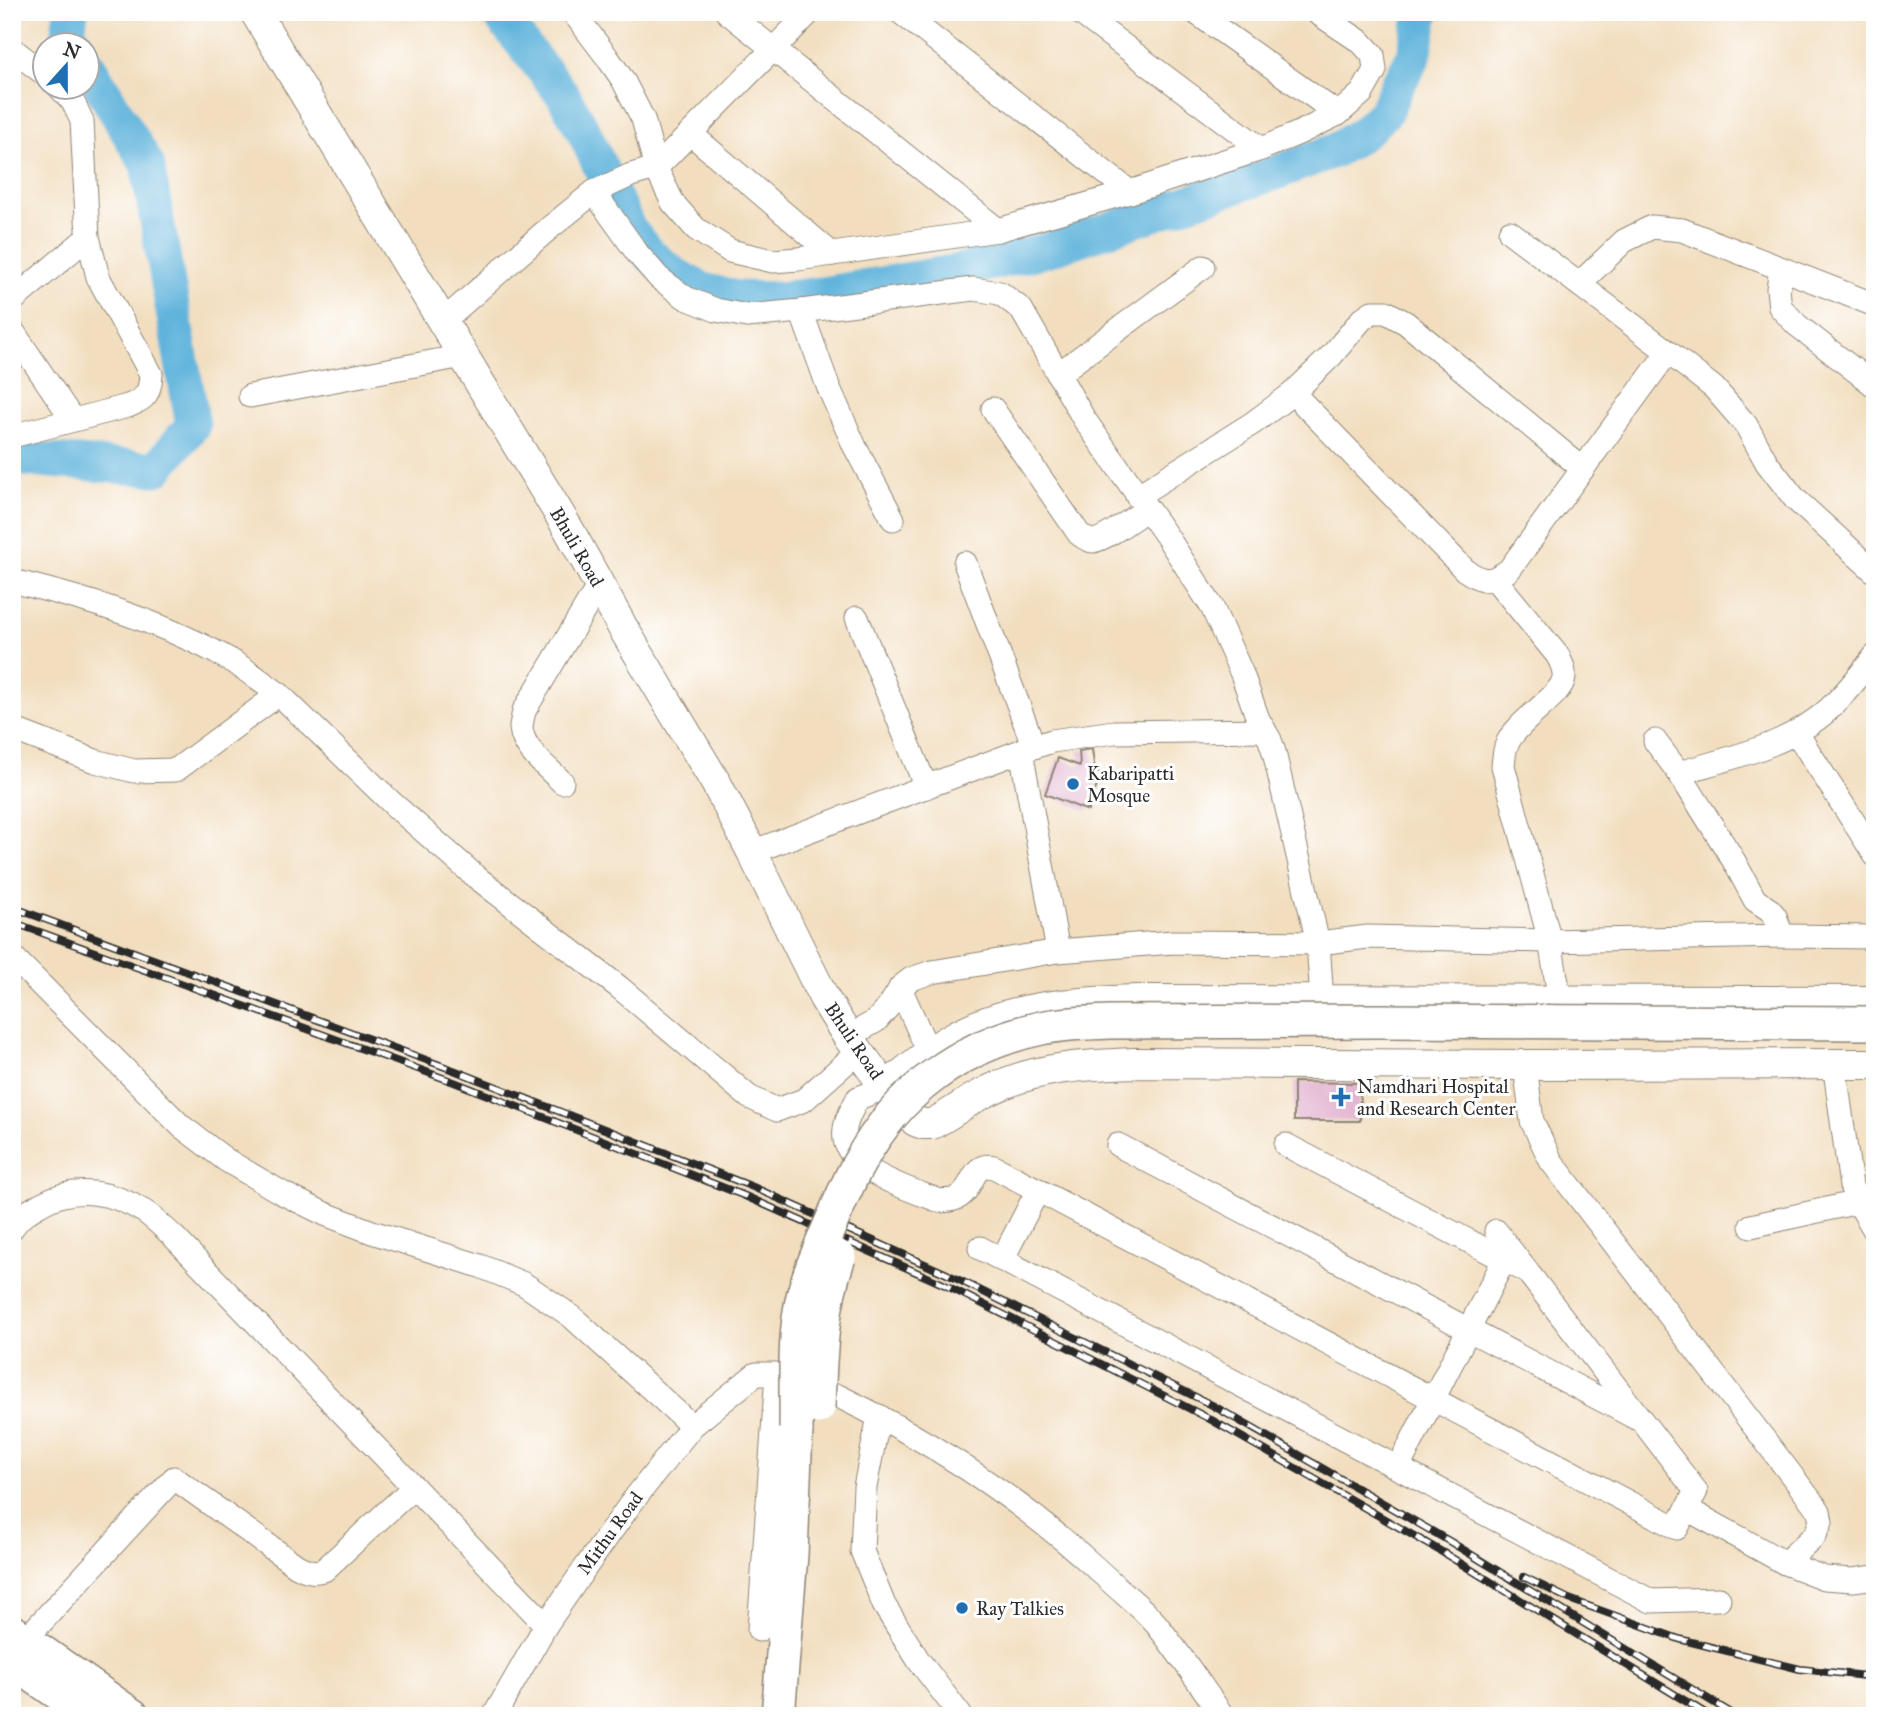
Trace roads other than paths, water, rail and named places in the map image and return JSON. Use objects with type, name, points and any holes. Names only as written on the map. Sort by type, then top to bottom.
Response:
[{"type":"highway","points":[[800,1716],[806,1429],[797,1354],[802,1301],[822,1244],[859,1163],[877,1134],[897,1110],[934,1073],[989,1044],[1042,1027],[1071,1023],[1875,1023]]},
{"type":"highway","points":[[778,1716],[806,1429],[828,1294],[844,1246],[863,1202],[903,1134],[928,1106],[950,1087],[979,1069],[1010,1056],[1050,1045],[1105,1039],[1875,1039]]},
{"type":"highway","points":[[17,1644],[91,1716]]},
{"type":"highway","points":[[17,1644],[133,1716]]},
{"type":"main road","name":"Bhuli Road","points":[[255,12],[569,530],[623,628],[716,783],[824,998],[885,1088],[915,1121],[932,1124],[986,1092],[1035,1072],[1091,1065],[1875,1063]]},
{"type":"main road","points":[[885,1088],[929,1053],[970,1029],[1044,1007],[1082,1002],[1875,1001]]},
{"type":"street","points":[[573,12],[623,80],[643,119],[656,168],[673,203],[696,229],[730,251],[773,261],[998,230],[1130,192],[1261,149],[1299,133],[1338,114],[1362,93],[1375,71],[1373,55],[1361,42],[1317,12]]},
{"type":"street","points":[[727,12],[998,230]]},
{"type":"street","points":[[442,322],[547,230],[598,190],[631,175],[656,168],[810,12]]},
{"type":"street","points":[[900,12],[1130,192]]},
{"type":"street","points":[[1079,12],[1261,149]]},
{"type":"street","points":[[1195,12],[1338,114]]},
{"type":"street","points":[[12,49],[32,64]]},
{"type":"street","points":[[12,436],[141,401],[150,389],[151,374],[99,277],[88,237],[82,121],[73,102]]},
{"type":"street","points":[[691,134],[832,254]]},
{"type":"street","points":[[598,190],[638,254],[659,278],[686,298],[716,310],[747,316],[973,289],[1000,293],[1021,309],[1084,419],[1213,607],[1274,752],[1318,943],[1322,1000]]},
{"type":"street","points":[[1579,284],[1624,241],[1653,227],[1682,230],[1875,305]]},
{"type":"street","points":[[1510,232],[1714,388],[1746,425],[1768,463],[1795,499],[1875,572]]},
{"type":"street","points":[[12,301],[88,237]]},
{"type":"street","points":[[1058,374],[1203,267]]},
{"type":"street","points":[[1780,269],[1780,307],[1797,325],[1875,386]]},
{"type":"street","points":[[801,311],[828,386],[855,447],[892,519]]},
{"type":"street","points":[[993,409],[1079,534],[1093,541],[1102,538],[1142,502],[1293,393],[1332,355],[1362,319],[1372,313],[1386,312],[1406,323],[1583,469]]},
{"type":"street","points":[[12,330],[73,420]]},
{"type":"street","points":[[1293,393],[1465,570],[1480,580],[1495,579],[1509,570],[1668,352]]},
{"type":"street","points":[[250,397],[463,356]]},
{"type":"street","points":[[965,563],[1028,749],[1059,951]]},
{"type":"street","points":[[1495,579],[1558,656],[1563,668],[1561,689],[1522,722],[1507,744],[1503,766],[1550,941],[1560,1000]]},
{"type":"street","points":[[12,580],[117,610],[173,631],[232,661],[279,694],[393,804],[476,877],[620,988],[749,1097],[777,1110],[804,1100],[876,1021],[900,988],[911,979],[932,972],[1059,951],[1173,942],[1318,943],[1368,937],[1550,941],[1782,936],[1875,937]]},
{"type":"street","points":[[562,782],[528,746],[521,726],[524,711],[600,585]]},
{"type":"street","points":[[857,618],[926,787]]},
{"type":"street","points":[[1679,773],[1757,750],[1796,732],[1828,710],[1875,656]]},
{"type":"street","points":[[12,729],[95,761],[134,771],[176,769],[279,694]]},
{"type":"street","points":[[752,852],[1052,741],[1114,732],[1264,730]]},
{"type":"street","points":[[1796,732],[1875,855]]},
{"type":"street","points":[[1655,741],[1679,773],[1734,861],[1750,893],[1774,916],[1782,936]]},
{"type":"street","points":[[12,956],[181,1126],[226,1160],[282,1193],[325,1214],[372,1232],[480,1266],[524,1284],[571,1316],[692,1426]]},
{"type":"street","points":[[900,988],[929,1053]]},
{"type":"street","points":[[1834,1063],[1851,1186],[1875,1231]]},
{"type":"street","points":[[1525,1065],[1532,1121],[1551,1161],[1819,1511],[1821,1522],[1815,1535],[1785,1563]]},
{"type":"street","points":[[885,1088],[858,1098],[845,1127],[846,1143],[851,1153],[875,1173],[940,1201],[961,1196],[968,1189],[976,1172],[987,1165],[1677,1528],[1696,1491],[1496,1231]]},
{"type":"street","points":[[1118,1145],[1643,1422]]},
{"type":"street","points":[[1286,1145],[1528,1273]]},
{"type":"street","points":[[1002,1260],[1038,1190]]},
{"type":"street","points":[[12,1228],[20,1216],[48,1200],[79,1191],[116,1197],[145,1213],[174,1237],[546,1625]]},
{"type":"street","points":[[1751,1226],[1858,1202]]},
{"type":"street","points":[[980,1248],[1651,1601],[1719,1599]]},
{"type":"street","points":[[1398,1468],[1504,1260]]},
{"type":"street","name":"Mithu Road","points":[[494,1716],[546,1625],[632,1502],[692,1426],[756,1374],[777,1374],[759,1630]]},
{"type":"street","points":[[838,1396],[910,1433],[974,1472],[1086,1558],[1155,1623],[1223,1716]]},
{"type":"street","points":[[879,1416],[864,1487],[862,1551],[884,1605],[919,1661],[961,1716]]},
{"type":"street","points":[[17,1644],[174,1478],[297,1566],[315,1572],[324,1570],[414,1487]]},
{"type":"street","points":[[1687,1509],[1785,1563],[1824,1578],[1853,1580],[1875,1577]]},
{"type":"waterway","points":[[68,32],[71,12]]},
{"type":"waterway","points":[[497,12],[563,95],[584,132],[629,229],[649,254],[674,274],[703,290],[737,298],[779,299],[958,271],[1047,250],[1336,150],[1363,133],[1385,112],[1414,56],[1422,12]]},
{"type":"waterway","points":[[12,458],[156,469],[193,425],[147,164],[102,88]]},
{"type":"railway","points":[[12,907],[456,1071],[753,1187],[947,1274],[1212,1405],[1449,1541],[1736,1716]]},
{"type":"railway","points":[[12,922],[454,1082],[745,1196],[943,1284],[1208,1418],[1442,1552],[1710,1716]]},
{"type":"railway","points":[[1524,1577],[1569,1599],[1679,1639],[1800,1669],[1875,1677]]},
{"type":"place","name":"Kabaripatti Mosque","points":[[1073,784]]},
{"type":"place","name":"Namdhari Hospital and Research Center","points":[[1341,1097]]},
{"type":"place","name":"Ray Talkies","points":[[962,1608]]}]
